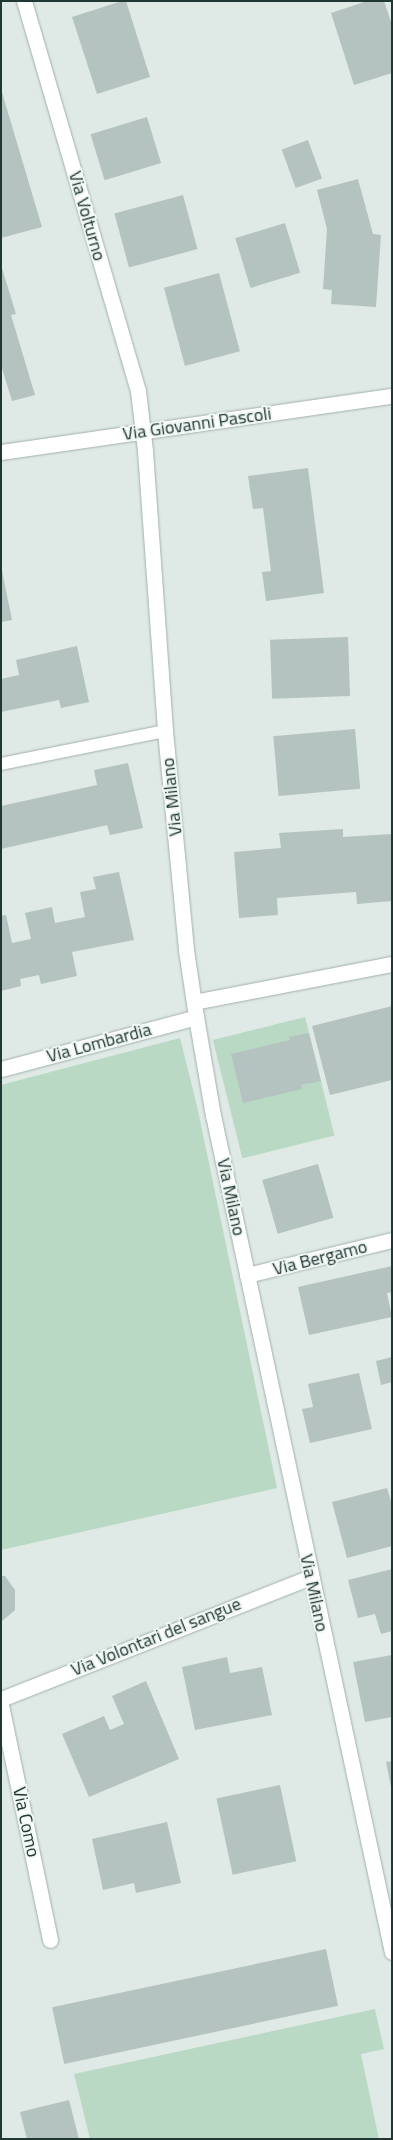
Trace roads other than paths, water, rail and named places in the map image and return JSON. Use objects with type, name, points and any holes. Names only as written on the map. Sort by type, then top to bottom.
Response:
[{"type":"street","name":"Via Volturno","points":[[24,1],[130,359],[138,392],[143,431]]},
{"type":"street","name":"Via Giovanni Pascoli","points":[[1,452],[392,396]]},
{"type":"street","name":"Via Milano","points":[[143,431],[165,731],[186,950],[196,1017],[215,1124],[310,1577],[392,1952]]},
{"type":"street","points":[[194,1002],[392,964]]},
{"type":"street","name":"Via Lombardia","points":[[1,1069],[196,1017]]},
{"type":"street","name":"Via Bergamo","points":[[247,1275],[392,1240]]},
{"type":"street","name":"Via Volontari del sangue","points":[[1,1699],[310,1577]]},
{"type":"street","name":"Via Como","points":[[1,1705],[50,1940]]},
{"type":"lane","points":[[2,764],[165,731]]}]
